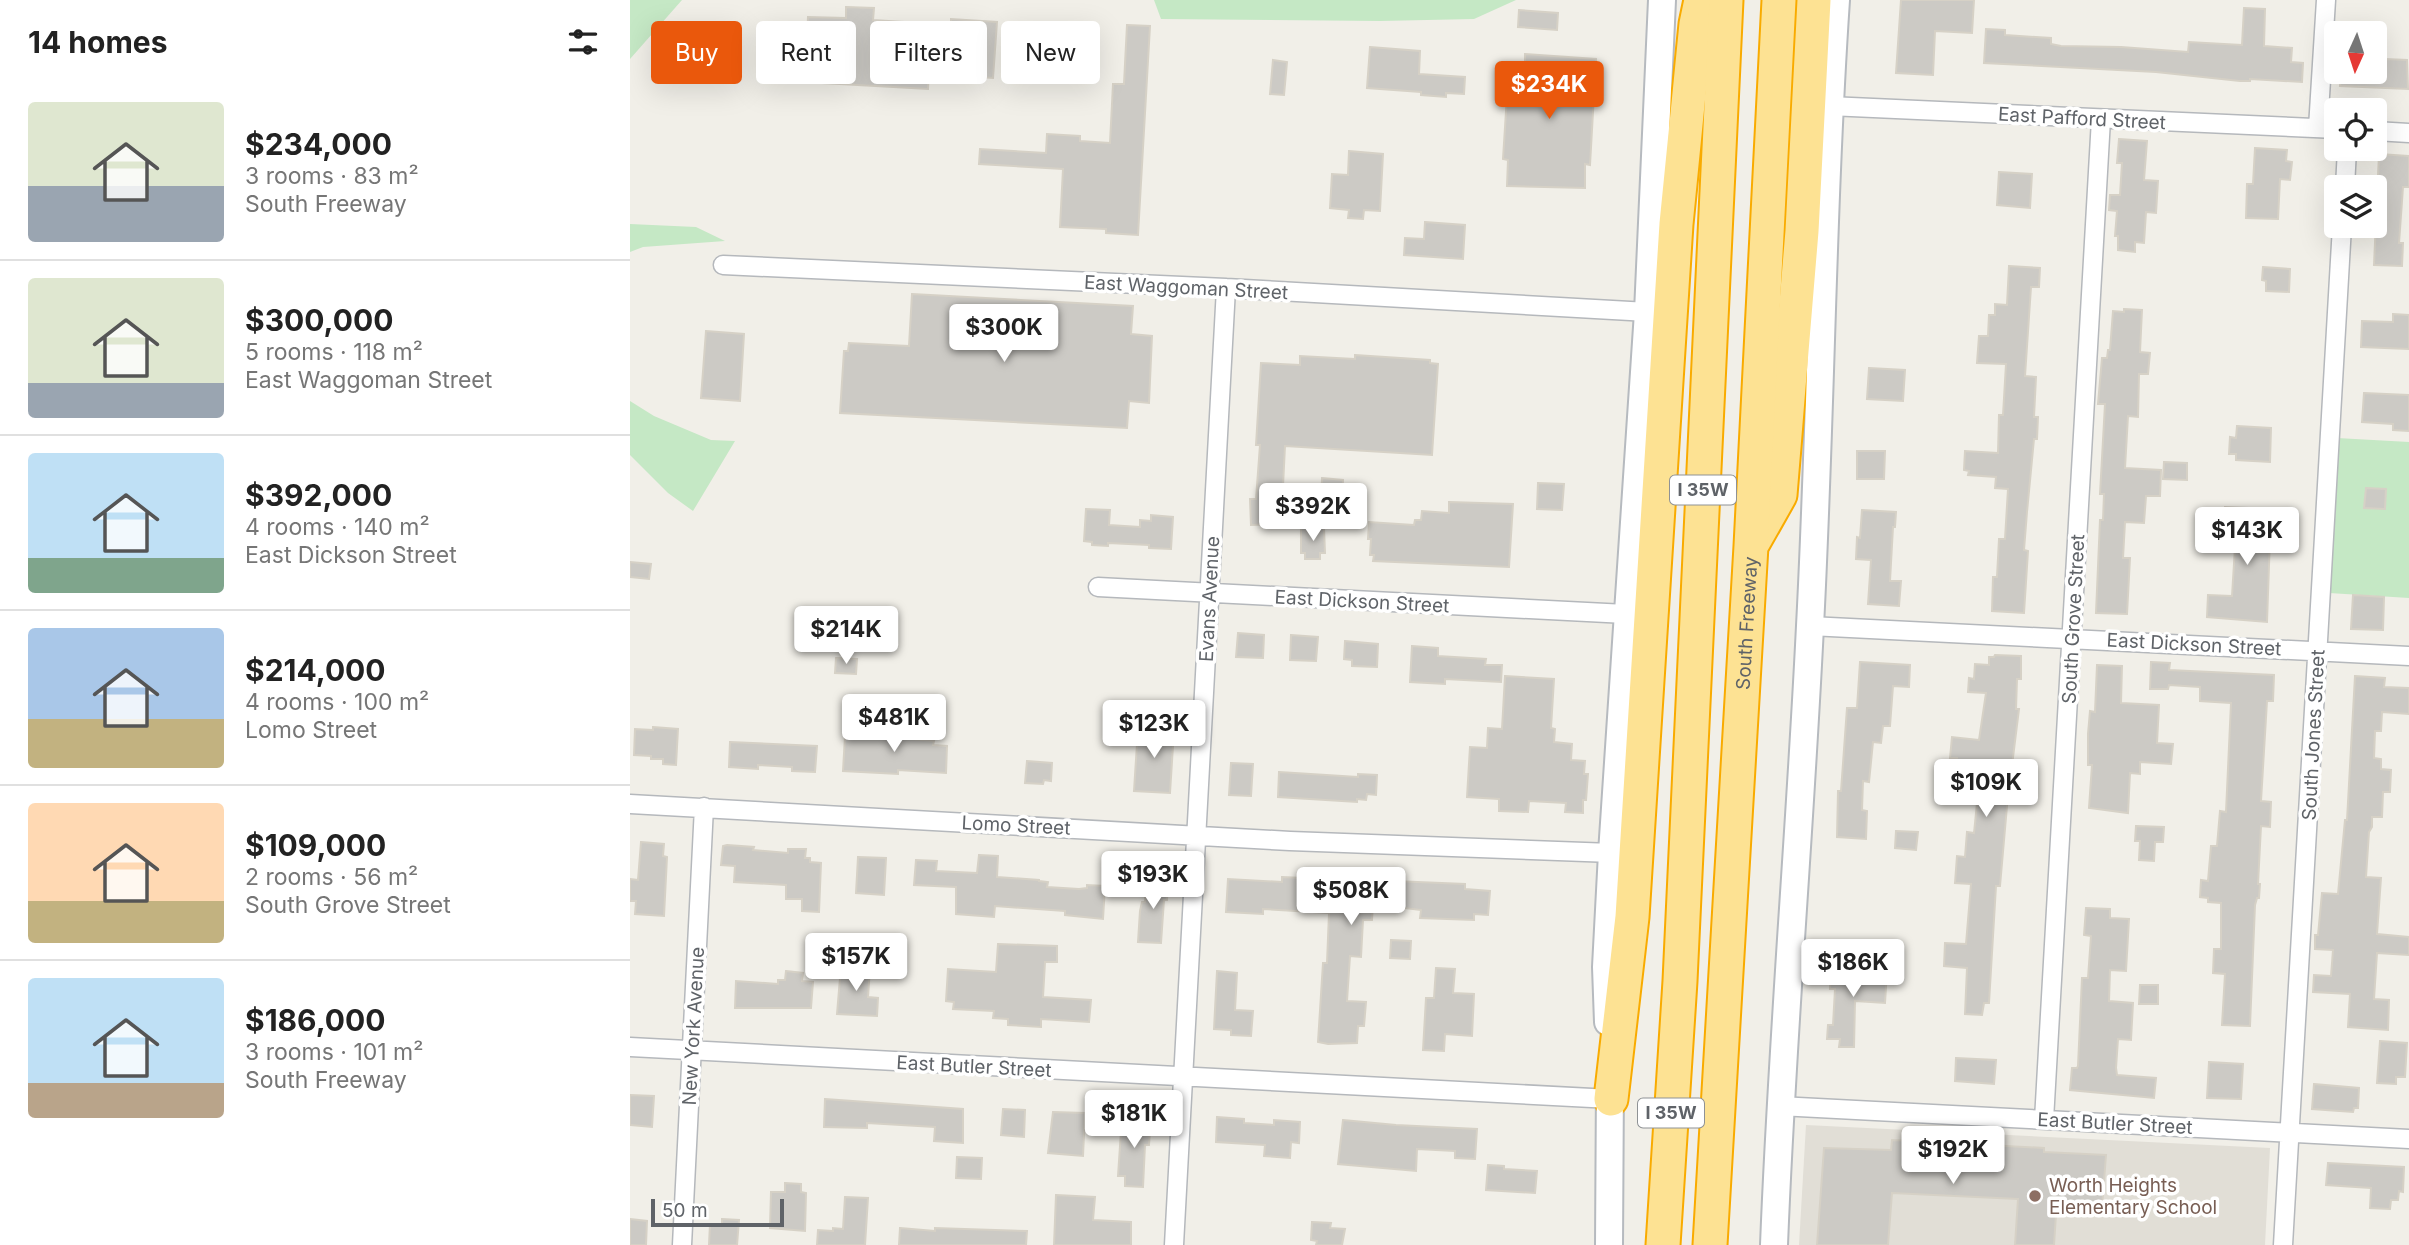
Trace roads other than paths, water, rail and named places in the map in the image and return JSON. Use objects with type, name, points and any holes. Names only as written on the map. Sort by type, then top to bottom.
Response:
[{"type":"highway","points":[[1611,1099],[1632,917],[1675,237],[1696,24],[1701,0]]},
{"type":"highway","name":"I 35W","points":[[1663,1245],[1680,967],[1726,0]]},
{"type":"highway","name":"South Freeway","points":[[1710,1245],[1751,546],[1779,0]]},
{"type":"highway","points":[[1751,546],[1780,495],[1802,231],[1814,0]]},
{"type":"main road","points":[[1609,1245],[1611,1099],[1606,967],[1626,614],[1648,312],[1662,0]]},
{"type":"main road","points":[[1774,1245],[1779,1106],[1810,625],[1829,106],[1836,0]]},
{"type":"street","points":[[2318,128],[2326,0]]},
{"type":"street","name":"East Pafford Street","points":[[1829,106],[2324,129]]},
{"type":"street","name":"South Grove Street","points":[[2044,1120],[2101,119]]},
{"type":"street","points":[[2387,132],[2409,133]]},
{"type":"street","name":"South Jones Street","points":[[2283,1245],[2342,238]]},
{"type":"street","name":"East Waggoman Street","points":[[723,265],[1226,288],[1648,312]]},
{"type":"street","name":"Evans Avenue","points":[[1174,1245],[1226,288]]},
{"type":"street","name":"East Dickson Street","points":[[1098,587],[1626,614]]},
{"type":"street","name":"East Dickson Street","points":[[1810,625],[2409,656]]},
{"type":"street","name":"Lomo Street","points":[[630,804],[1196,835],[1612,853]]},
{"type":"street","name":"New York Avenue","points":[[682,1245],[704,807]]},
{"type":"street","name":"East Butler Street","points":[[630,1047],[1611,1099]]},
{"type":"street","name":"East Butler Street","points":[[1779,1106],[2409,1139]]},
{"type":"place","name":"Worth Heights Elementary School","points":[[2035,1196]]}]
